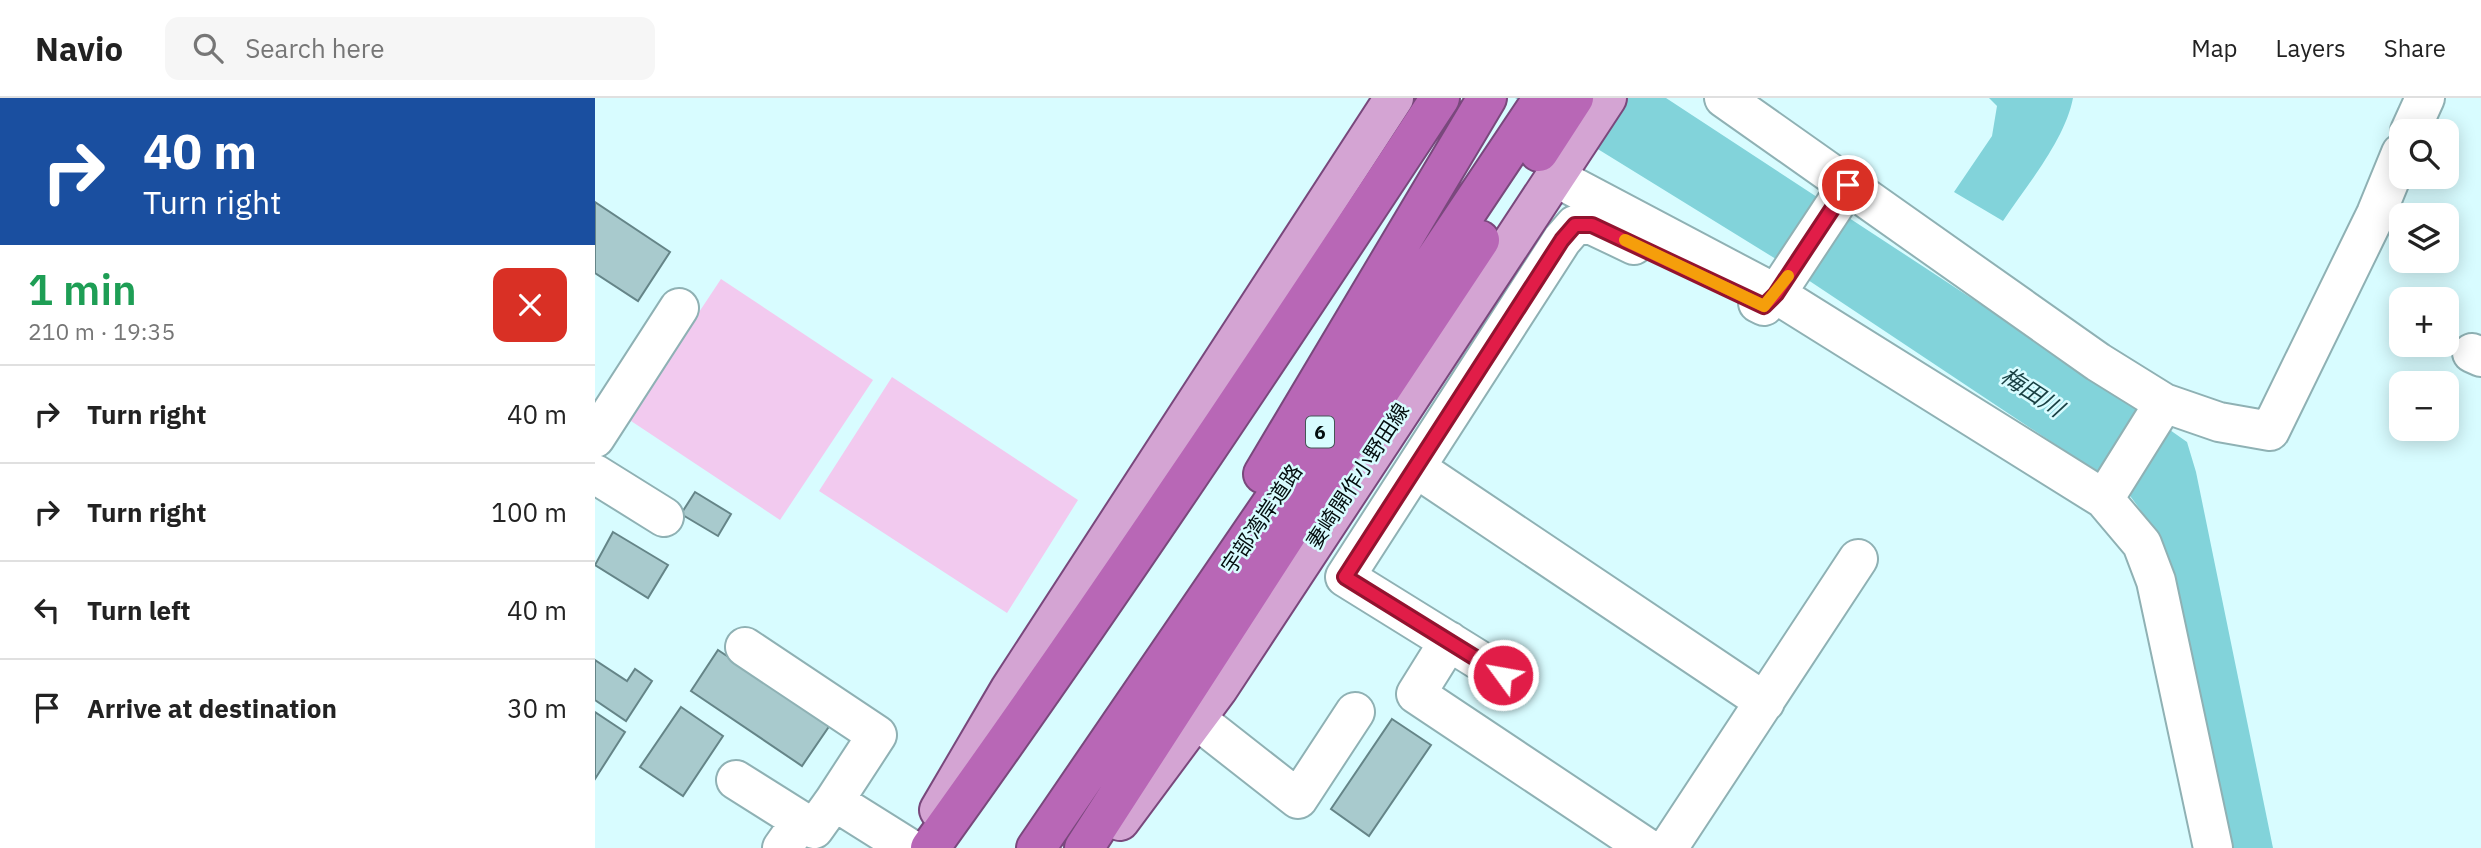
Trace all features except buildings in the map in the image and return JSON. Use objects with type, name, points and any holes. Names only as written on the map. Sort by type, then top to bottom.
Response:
[{"type":"highway","points":[[930,848],[1028,713],[1260,372],[1440,98]]},
{"type":"highway","name":"宇部湾岸道路","points":[[1093,762],[1486,98]]},
{"type":"highway","name":"宇部湾岸道路","points":[[1036,848],[1280,493],[1543,98]]},
{"type":"highway","points":[[1084,848],[1352,433],[1574,98]]},
{"type":"main road","points":[[917,848],[1010,689],[1394,98]]},
{"type":"main road","name":"妻崎開作小野田線","points":[[1100,848],[1226,677],[1607,98]]},
{"type":"street","points":[[1724,98],[1841,195],[2098,362],[2162,407],[2270,431],[2389,182]]},
{"type":"street","points":[[2415,119],[2425,98]]},
{"type":"street","points":[[1558,172],[1781,287],[2108,493],[2142,544],[2156,580],[2206,845]]},
{"type":"street","points":[[1503,675],[1345,577],[1562,240],[1575,225],[1592,225],[1764,306],[1781,287],[1841,195]]},
{"type":"street","points":[[595,438],[679,308]]},
{"type":"street","points":[[2108,493],[2162,407]]},
{"type":"street","points":[[1416,468],[1765,702]]},
{"type":"street","points":[[595,474],[664,517]]},
{"type":"street","points":[[1668,848],[1858,559]]},
{"type":"street","points":[[1449,641],[1416,694],[1647,848]]},
{"type":"street","points":[[736,780],[791,835],[814,829],[877,736],[744,647]]},
{"type":"street","points":[[1196,719],[1298,799],[1355,712]]},
{"type":"street","points":[[835,801],[909,848]]},
{"type":"shaded area","points":[[721,279],[873,380],[780,520],[628,419]]},
{"type":"shaded area","points":[[892,377],[1078,500],[1007,613],[819,491]]},
{"type":"water","name":"梅田川","points":[[1515,98],[1666,98],[2187,442],[2196,472],[2273,848],[2225,848],[2159,554],[2147,519],[2128,493],[1784,264]]},
{"type":"water","points":[[1989,98],[2073,98],[2069,114],[2054,146],[2003,221],[1954,192],[1992,136],[1997,106]]},
{"type":"slow traffic","points":[[1625,240],[1764,306],[1788,276]]},
{"type":"route","points":[[1503,675],[1345,577],[1562,240],[1575,225],[1592,225],[1764,306],[1776,294],[1848,185]]}]
